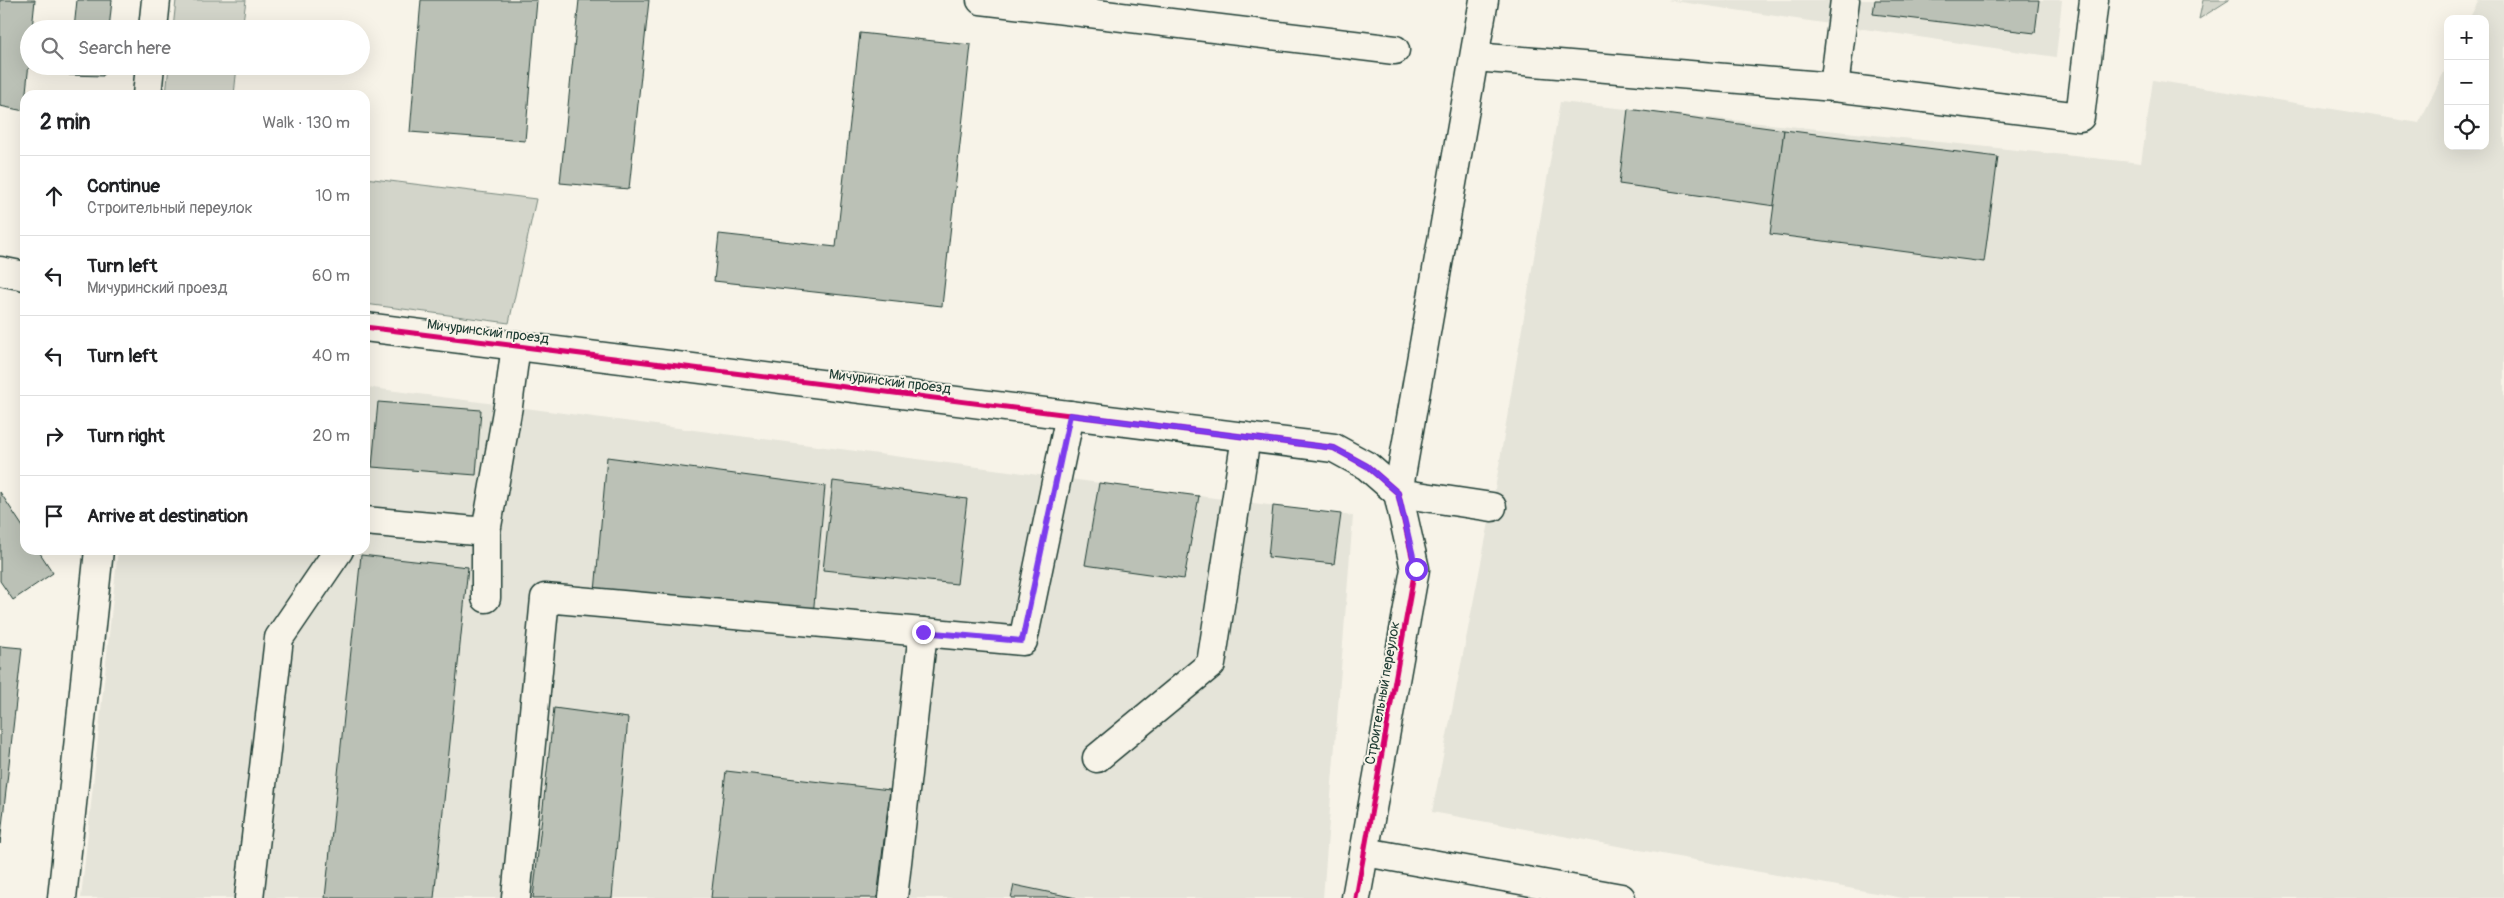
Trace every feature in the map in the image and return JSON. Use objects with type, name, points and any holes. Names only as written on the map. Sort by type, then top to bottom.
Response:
[{"type":"street","points":[[154,20],[156,0]]},
{"type":"street","points":[[981,0],[1395,50]]},
{"type":"street","points":[[1484,0],[1398,493],[1492,507]]},
{"type":"street","points":[[1834,87],[1845,0]]},
{"type":"street","points":[[1475,57],[1834,87],[2080,117],[2094,0]]},
{"type":"street","points":[[148,90],[149,75]]},
{"type":"street","points":[[0,271],[20,275]]},
{"type":"street","name":"Мичуринский проезд","points":[[370,327],[1334,448],[1367,466],[1398,493]]},
{"type":"street","points":[[486,598],[486,532],[508,406],[516,345]]},
{"type":"street","points":[[516,898],[546,598],[1022,641],[1070,415]]},
{"type":"street","points":[[1097,758],[1211,664],[1246,437]]},
{"type":"street","name":"Строительный переулок","points":[[1356,898],[1416,569],[1398,493]]},
{"type":"street","points":[[370,521],[486,532]]},
{"type":"street","points":[[62,898],[98,555]]},
{"type":"street","points":[[249,898],[279,638],[336,555]]},
{"type":"street","points":[[893,898],[923,632]]},
{"type":"street","points":[[1365,852],[1621,898]]},
{"type":"shaded area","points":[[176,0],[246,0],[243,20],[174,20]]},
{"type":"shaded area","points":[[1667,0],[2062,0],[2056,57]]},
{"type":"shaded area","points":[[2203,0],[2229,0],[2199,19]]},
{"type":"shaded area","points":[[2479,0],[2504,0],[2504,898],[1903,898],[1432,812],[1492,507],[1560,102],[2141,163],[2153,80],[2419,123],[2444,72],[2444,150],[2489,150],[2489,15],[2471,15]]},
{"type":"shaded area","points":[[168,75],[236,75],[235,90],[167,90]]},
{"type":"shaded area","points":[[370,179],[536,199],[509,323],[370,305]]},
{"type":"shaded area","points":[[370,388],[1353,516],[1323,898],[81,898],[117,555],[370,555]]},
{"type":"building","points":[[0,0],[35,0],[33,20],[20,20],[20,75],[28,75],[26,90],[20,90],[20,110],[0,106]]},
{"type":"building","points":[[77,0],[112,0],[110,20],[75,20]]},
{"type":"building","points":[[421,0],[537,0],[525,141],[410,132]]},
{"type":"building","points":[[579,0],[649,0],[629,189],[560,183]]},
{"type":"building","points":[[1875,0],[2039,0],[2035,33],[1873,14]]},
{"type":"building","points":[[860,33],[971,45],[942,306],[714,281],[719,234],[836,247]]},
{"type":"building","points":[[69,75],[103,75],[103,76]]},
{"type":"building","points":[[1628,109],[1784,130],[1775,206],[1619,184]]},
{"type":"building","points":[[1784,130],[1998,157],[1984,262],[1770,234]]},
{"type":"building","points":[[378,402],[481,410],[476,475],[372,467]]},
{"type":"building","points":[[607,457],[825,486],[813,616],[595,592]]},
{"type":"building","points":[[833,481],[967,499],[957,584],[823,570]]},
{"type":"building","points":[[1099,483],[1199,496],[1184,579],[1085,565]]},
{"type":"building","points":[[0,492],[20,522],[20,555],[41,555],[53,573],[13,600],[0,581]]},
{"type":"building","points":[[1273,506],[1341,514],[1334,564],[1268,557]]},
{"type":"building","points":[[361,555],[468,567],[434,898],[325,898]]},
{"type":"building","points":[[0,646],[22,648],[0,844]]},
{"type":"building","points":[[554,708],[628,718],[612,898],[533,898]]},
{"type":"building","points":[[726,771],[890,790],[877,898],[711,898]]},
{"type":"building","points":[[1014,885],[1076,898],[1011,898]]},
{"type":"cycle path","points":[[370,328],[1334,448],[1367,466],[1398,493],[1415,569],[1356,898]]},
{"type":"route","points":[[923,632],[1022,641],[1070,415],[1334,448],[1367,466],[1398,493],[1416,569]]}]
